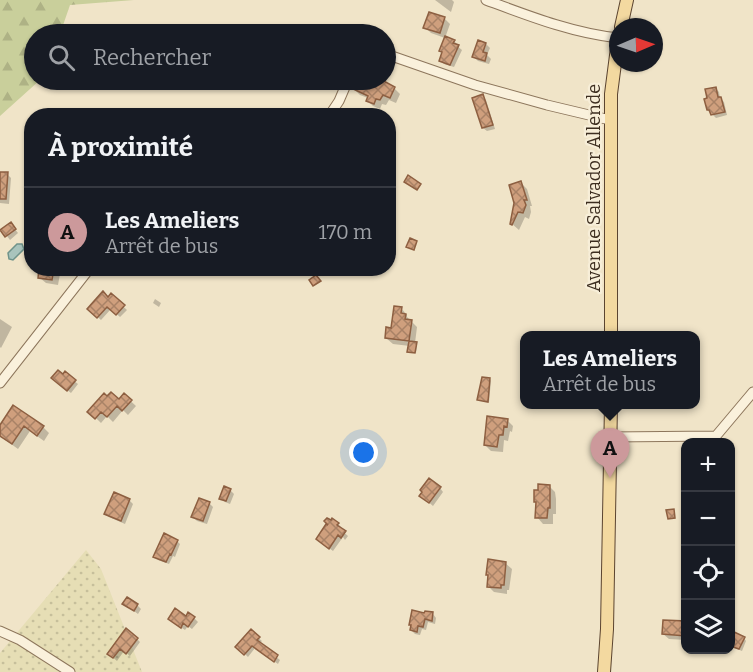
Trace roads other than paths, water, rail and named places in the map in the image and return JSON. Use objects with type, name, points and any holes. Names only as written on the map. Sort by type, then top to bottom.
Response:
[{"type":"main road","points":[[623,18],[627,0]]},
{"type":"main road","name":"Avenue Salvador Allende","points":[[611,331],[610,120],[614,72]]},
{"type":"main road","points":[[604,672],[607,629],[611,409]]},
{"type":"main road","points":[[607,629],[609,672]]},
{"type":"street","points":[[486,0],[543,21],[609,37]]},
{"type":"street","points":[[396,57],[475,85],[610,120]]},
{"type":"street","points":[[334,108],[344,90]]},
{"type":"street","points":[[0,383],[84,276]]},
{"type":"street","points":[[610,437],[716,436],[753,392]]},
{"type":"street","points":[[0,631],[20,640],[70,672]]},
{"type":"water","points":[[17,244],[22,244],[24,249],[13,260],[9,259],[8,253]]},
{"type":"place","name":"Les Ameliers","points":[[610,478]]}]
